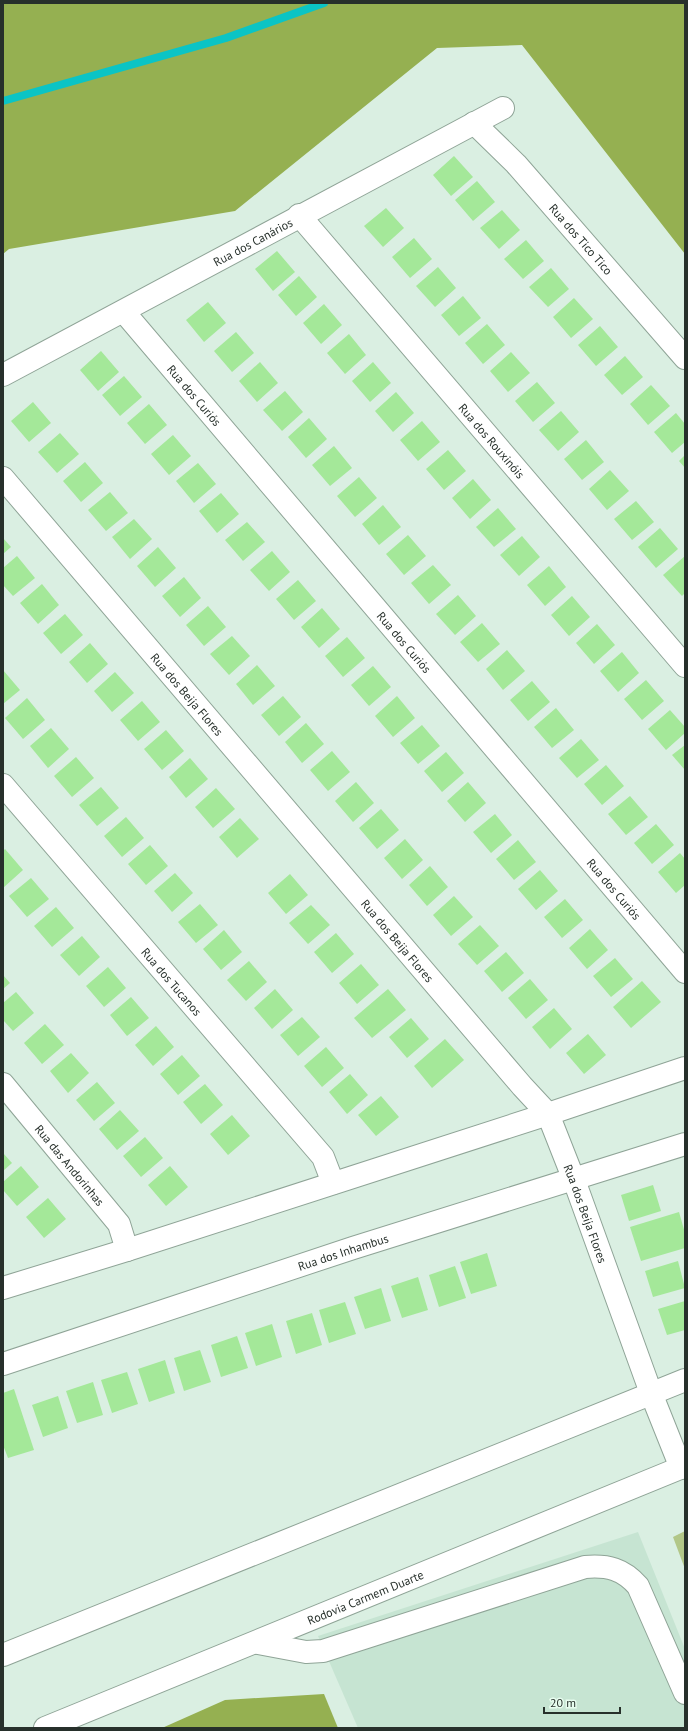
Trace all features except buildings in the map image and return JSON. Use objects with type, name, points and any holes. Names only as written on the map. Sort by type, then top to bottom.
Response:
[{"type":"street","name":"Rua dos Canários","points":[[3,376],[124,312],[299,215],[503,108]]},
{"type":"street","name":"Rua dos Tico Tico","points":[[474,123],[516,164],[685,358]]},
{"type":"street","name":"Rua dos Rouxinóis","points":[[299,215],[685,666]]},
{"type":"street","name":"Rua dos Curiós","points":[[124,312],[685,972]]},
{"type":"street","name":"Rua dos Beija Flores","points":[[3,478],[522,1086],[548,1114],[574,1180],[651,1394],[683,1467]]},
{"type":"street","name":"Rua dos Tucanos","points":[[3,785],[323,1157],[333,1183]]},
{"type":"street","points":[[3,1288],[127,1250],[548,1114],[685,1068]]},
{"type":"street","name":"Rua das Andorinhas","points":[[3,1084],[119,1224],[127,1250]]},
{"type":"street","name":"Rua dos Inhambus","points":[[3,1364],[354,1248],[685,1144]]},
{"type":"street","points":[[3,1655],[685,1380]]},
{"type":"street","name":"Rodovia Carmem Duarte","points":[[46,1728],[258,1643],[683,1467]]},
{"type":"street","points":[[258,1643],[306,1652],[323,1651],[585,1567],[600,1566],[615,1568],[628,1575],[638,1586],[685,1694]]},
{"type":"shaded area","points":[[638,1532],[685,1649],[685,1728],[358,1728],[318,1636]]},
{"type":"green space","points":[[3,3],[685,3],[685,254],[522,45],[437,48],[235,211],[9,249],[3,254]]},
{"type":"green space","points":[[685,1531],[685,1569],[673,1537]]},
{"type":"green space","points":[[324,1694],[338,1728],[162,1728],[225,1700]]},
{"type":"waterway","points":[[3,101],[226,38],[324,3]]}]
